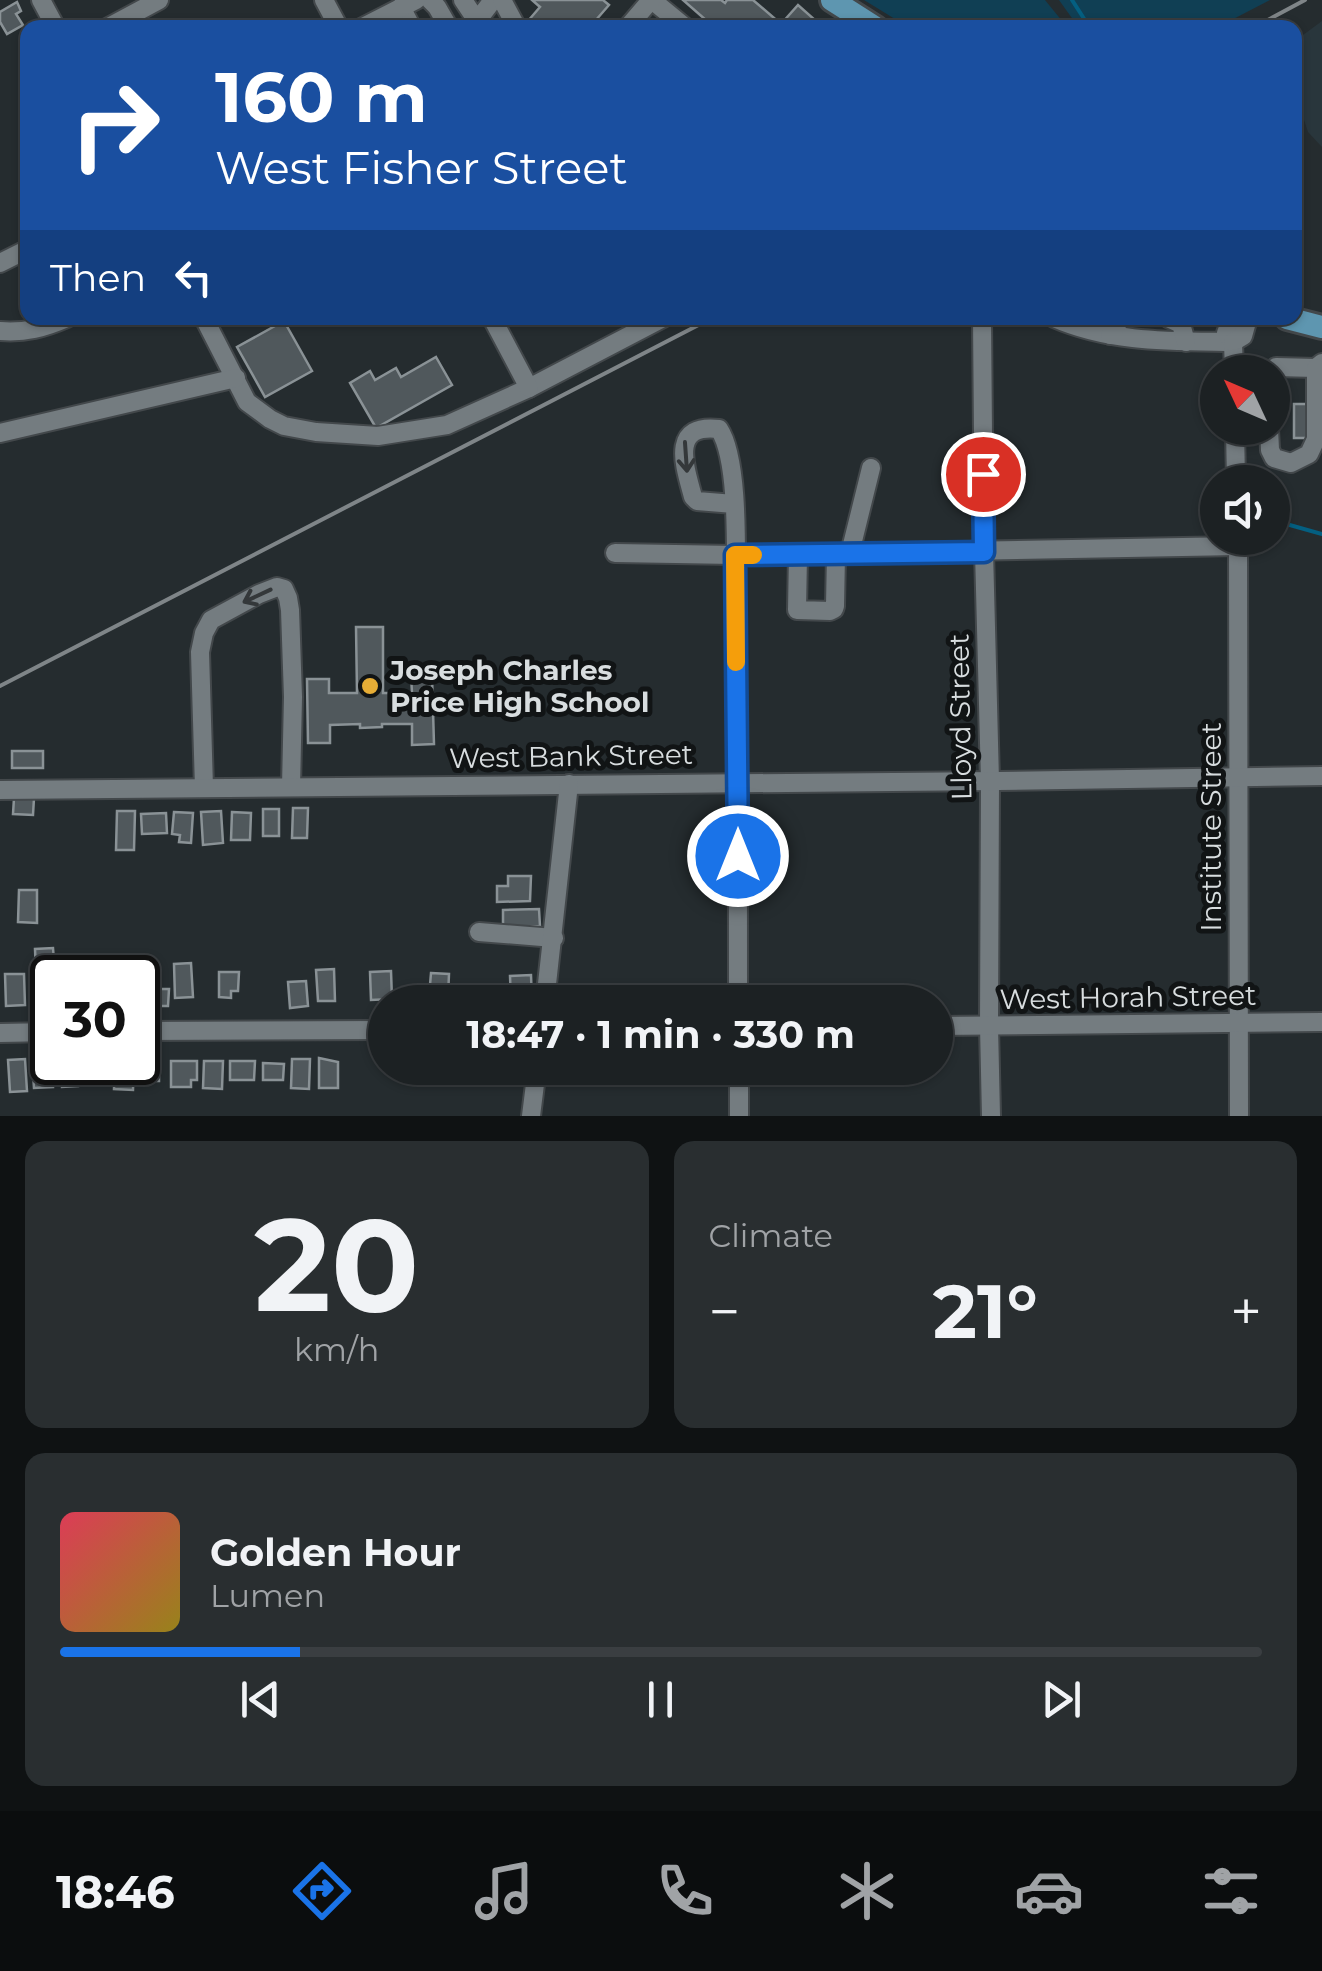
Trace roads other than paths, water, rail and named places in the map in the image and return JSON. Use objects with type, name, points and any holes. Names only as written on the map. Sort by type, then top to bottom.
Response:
[{"type":"main road","points":[[832,0],[863,20]]},
{"type":"street","points":[[122,20],[159,0]]},
{"type":"street","points":[[634,20],[652,0],[676,20]]},
{"type":"street","points":[[377,20],[409,4]]},
{"type":"street","points":[[0,330],[26,332],[51,325]]},
{"type":"street","points":[[208,325],[247,402],[284,426],[378,436],[448,426],[650,325]]},
{"type":"street","points":[[496,325],[529,388]]},
{"type":"street","name":"Lloyd Street","points":[[982,325],[991,1116]]},
{"type":"street","points":[[1084,325],[1110,335],[1186,342],[1234,342],[1243,336],[1246,325]]},
{"type":"street","points":[[1110,335],[1116,325]]},
{"type":"street","points":[[1181,325],[1186,342]]},
{"type":"street","points":[[1229,325],[1226,333],[1234,342],[1234,355]]},
{"type":"street","points":[[1270,445],[1274,458],[1291,463],[1309,454],[1316,439],[1319,366],[1290,367]]},
{"type":"street","points":[[0,433],[236,378]]},
{"type":"street","points":[[798,554],[797,610],[834,610],[843,554],[870,468]]},
{"type":"street","points":[[734,504],[738,985]]},
{"type":"street","points":[[616,553],[984,552],[1200,543]]},
{"type":"street","name":"Institute Street","points":[[1238,555],[1239,1116]]},
{"type":"street","points":[[204,788],[200,652],[204,633],[211,620],[277,587],[284,589],[290,610],[291,787]]},
{"type":"street","name":"West Bank Street","points":[[0,790],[1322,776]]},
{"type":"street","points":[[547,985],[568,784]]},
{"type":"street","points":[[479,932],[554,938]]},
{"type":"street","name":"West Horah Street","points":[[953,1026],[1322,1022]]},
{"type":"street","points":[[160,1031],[368,1030]]},
{"type":"street","points":[[0,1032],[30,1032]]},
{"type":"street","points":[[531,1116],[535,1085]]},
{"type":"street","points":[[739,1085],[740,1116]]},
{"type":"waterway","points":[[1072,0],[1085,20]]},
{"type":"waterway","points":[[1290,525],[1322,534]]},
{"type":"railway","points":[[1268,20],[1305,0]]},
{"type":"railway","points":[[0,686],[698,325]]},
{"type":"place","name":"Joseph Charles Price High School","points":[[370,686]]}]
